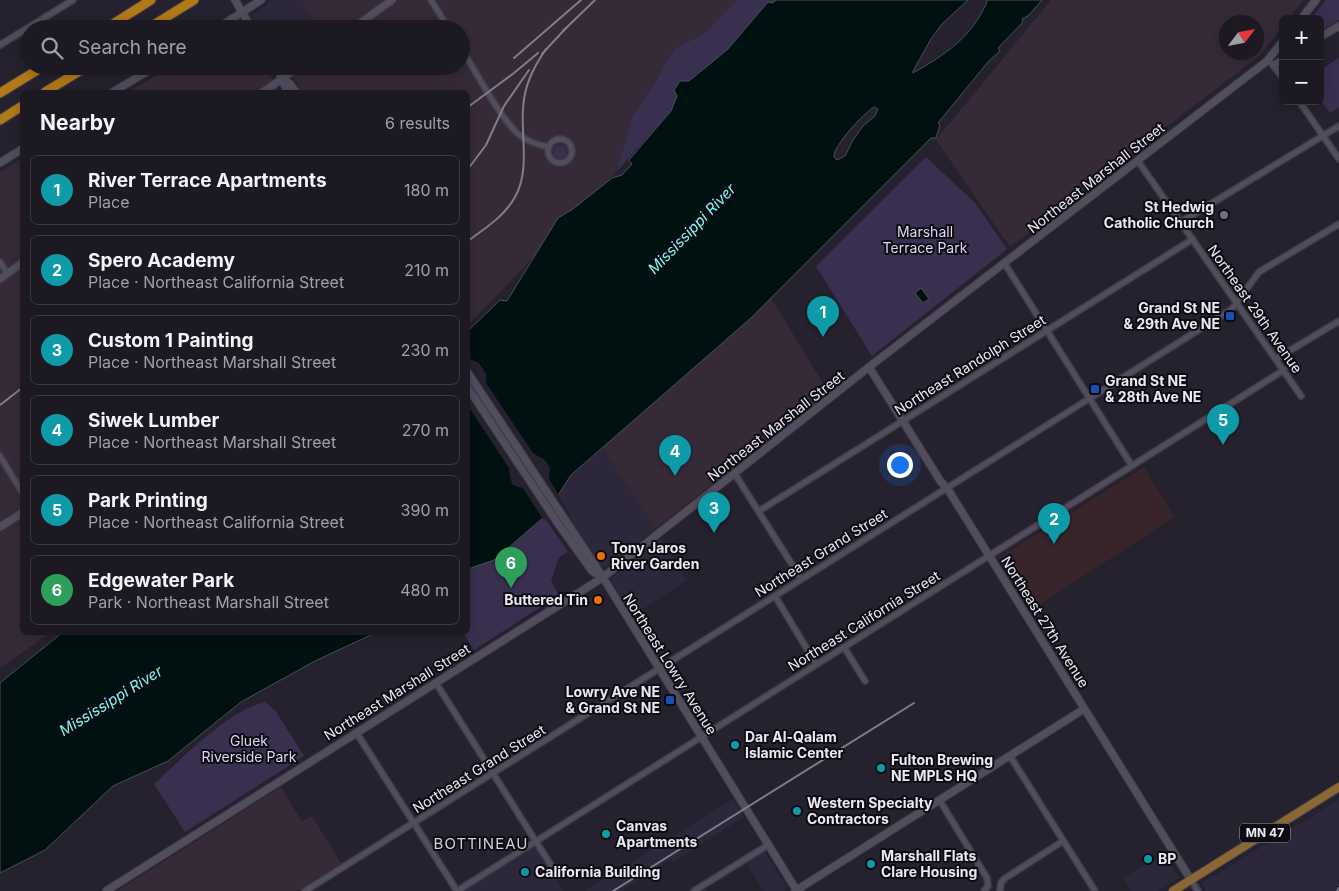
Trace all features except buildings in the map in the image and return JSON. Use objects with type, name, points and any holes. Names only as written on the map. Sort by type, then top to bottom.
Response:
[{"type":"highway","points":[[119,20],[151,0]]},
{"type":"highway","points":[[162,20],[194,0]]},
{"type":"highway","points":[[0,94],[30,75]]},
{"type":"highway","points":[[48,90],[73,75]]},
{"type":"highway","points":[[0,120],[20,107]]},
{"type":"main road","name":"MN 47","points":[[1173,891],[1339,787]]},
{"type":"street","points":[[40,20],[73,0]]},
{"type":"street","points":[[235,0],[247,20]]},
{"type":"street","points":[[230,20],[261,0]]},
{"type":"street","points":[[364,20],[392,0]]},
{"type":"street","points":[[431,0],[443,20]]},
{"type":"street","points":[[1304,15],[1316,0]]},
{"type":"street","points":[[1324,35],[1339,26]]},
{"type":"street","points":[[0,44],[20,32]]},
{"type":"street","name":"Northeast Marshall Street","points":[[106,891],[602,578],[869,368],[1267,61],[1279,46]]},
{"type":"street","points":[[1267,61],[1274,65],[1279,72]]},
{"type":"street","points":[[470,62],[501,112],[517,133],[538,145],[549,147]]},
{"type":"street","points":[[1274,65],[1279,62]]},
{"type":"street","points":[[117,90],[141,75]]},
{"type":"street","points":[[281,75],[287,90]]},
{"type":"street","points":[[266,90],[287,75]]},
{"type":"street","points":[[283,78],[294,90]]},
{"type":"street","points":[[1302,105],[1339,159]]},
{"type":"street","points":[[1181,222],[1339,126]]},
{"type":"street","points":[[561,139],[568,142],[571,145],[572,153],[569,160],[558,163],[549,155],[549,147],[554,141],[561,139]]},
{"type":"street","points":[[0,163],[20,150]]},
{"type":"street","name":"Northeast 29th Avenue","points":[[1138,161],[1301,396]]},
{"type":"street","name":"Northeast Grand Street","points":[[305,891],[1232,308],[1259,272],[1339,224]]},
{"type":"street","name":"Northeast Randolph Street","points":[[759,511],[1193,239]]},
{"type":"street","points":[[0,262],[7,274]]},
{"type":"street","points":[[0,279],[20,264]]},
{"type":"street","points":[[1005,264],[1132,466]]},
{"type":"street","points":[[1276,359],[1339,321]]},
{"type":"street","name":"Northeast 27th Avenue","points":[[869,368],[941,482],[947,488],[1198,891]]},
{"type":"street","name":"Northeast California Street","points":[[457,891],[1284,370]]},
{"type":"street","name":"Northeast Lowry Avenue","points":[[470,376],[566,520],[796,891]]},
{"type":"street","name":"Northeast Lowry Avenue","points":[[470,391],[559,525],[592,571],[602,578]]},
{"type":"street","points":[[0,456],[20,489]]},
{"type":"street","points":[[735,474],[801,579]]},
{"type":"street","points":[[0,527],[20,514]]},
{"type":"street","points":[[775,596],[816,664]]},
{"type":"street","points":[[844,647],[865,681]]},
{"type":"street","points":[[436,683],[552,868]]},
{"type":"street","points":[[796,891],[1084,709]]},
{"type":"street","points":[[356,732],[457,891]]},
{"type":"street","points":[[1010,756],[1095,891]]},
{"type":"street","points":[[940,801],[987,878],[986,889]]},
{"type":"street","points":[[1000,889],[1004,879],[1063,841]]},
{"type":"street","points":[[694,891],[768,846]]},
{"type":"shaded area","points":[[273,0],[300,0],[312,20],[254,20],[254,14]]},
{"type":"shaded area","points":[[300,0],[738,0],[705,33],[674,49],[650,91],[632,116],[617,171],[470,323],[470,90],[301,90],[291,75],[470,75],[470,20],[312,20]]},
{"type":"shaded area","points":[[1051,0],[1303,0],[1292,15],[1279,15],[1279,31],[1264,50],[1264,15],[1219,15],[1219,60],[1253,60],[1010,247],[936,140]]},
{"type":"shaded area","points":[[156,75],[270,75],[279,90],[132,90]]},
{"type":"shaded area","points":[[20,159],[20,635],[47,635],[0,668],[0,172]]},
{"type":"shaded area","points":[[771,298],[829,393],[655,529],[602,448],[751,318]]},
{"type":"shaded area","points":[[602,448],[655,529],[611,564],[604,567],[598,564],[568,519],[571,516],[559,495],[571,475]]},
{"type":"shaded area","points":[[1144,467],[1174,517],[1032,610],[999,558]]},
{"type":"shaded area","points":[[661,539],[687,580],[632,616],[610,579]]},
{"type":"shaded area","points":[[281,787],[302,822],[312,816],[341,863],[297,891],[117,891]]},
{"type":"shaded area","points":[[733,799],[744,817],[673,862],[671,859],[621,891],[585,891]]},
{"type":"shaded area","points":[[1339,800],[1339,891],[1206,891],[1202,883]]},
{"type":"shaded area","points":[[533,847],[537,849],[563,891],[463,891]]},
{"type":"shaded area","points":[[763,849],[786,886],[785,891],[764,891],[744,860]]},
{"type":"shaded area","points":[[1163,853],[1179,878],[1158,891],[1131,891],[1124,878]]},
{"type":"green space","points":[[737,0],[776,0],[773,3],[768,2],[728,49],[689,81],[677,96],[671,111],[617,171],[632,116],[650,91],[674,49],[705,33]]},
{"type":"green space","points":[[1326,0],[1339,0],[1339,20],[1324,29],[1324,15],[1314,15]]},
{"type":"green space","points":[[1339,58],[1339,107],[1330,113],[1324,105],[1324,67]]},
{"type":"green space","points":[[560,146],[566,152],[560,158],[554,152]]},
{"type":"green space","name":"Marshall Terrace Park","points":[[926,157],[975,203],[1007,249],[872,356],[816,266]]},
{"type":"green space","points":[[544,517],[568,552],[559,557],[551,581],[559,595],[474,650],[464,635],[470,635],[470,568],[494,560]]},
{"type":"green space","name":"Gluek Riverside Park","points":[[265,702],[275,710],[304,756],[185,832],[154,784],[221,725],[251,707]]},
{"type":"water","name":"Mississippi River","points":[[776,0],[968,0],[942,24],[931,39],[913,73],[947,52],[965,35],[981,15],[987,2],[986,0],[1042,0],[1028,16],[1022,19],[1023,22],[998,48],[1000,51],[988,62],[938,123],[940,125],[936,138],[931,138],[751,318],[571,475],[544,517],[494,560],[470,568],[470,329],[500,300],[507,301],[558,218],[573,209],[612,178],[622,175],[632,164],[629,160],[671,111],[677,96],[674,90],[680,81],[689,81],[728,49],[768,2],[773,3]],"holes":[[[874,107],[878,109],[875,116],[863,126],[845,156],[837,160],[834,157],[835,152],[844,138],[869,110]]]},
{"type":"water","points":[[921,288],[929,299],[923,303],[915,293]]},
{"type":"water","name":"Mississippi River","points":[[59,635],[371,635],[315,661],[241,702],[168,761],[113,786],[45,850],[0,873],[0,683]]},
{"type":"pier","points":[[470,359],[479,363],[486,374],[486,383],[533,453],[545,460],[550,467],[549,479],[560,497],[544,521],[523,488],[512,484],[509,468],[470,409]]},
{"type":"railway","points":[[514,58],[581,0]]},
{"type":"railway","points":[[563,31],[595,0]]},
{"type":"railway","points":[[542,54],[566,28]]},
{"type":"railway","points":[[470,240],[494,222],[511,204],[520,187],[524,165],[523,120],[525,93],[533,70],[546,49]]},
{"type":"railway","points":[[470,106],[538,53]]},
{"type":"railway","points":[[470,166],[486,145],[504,106],[529,70]]},
{"type":"railway","points":[[0,405],[20,390]]},
{"type":"railway","points":[[613,891],[914,703]]},
{"type":"place","name":"St Hedwig Catholic Church","points":[[1224,215]]},
{"type":"place","name":"Grand St NE & 29th Ave NE","points":[[1230,316]]},
{"type":"place","name":"River Terrace Apartments","points":[[823,337]]},
{"type":"place","name":"Grand St NE & 28th Ave NE","points":[[1095,389]]},
{"type":"place","name":"Park Printing","points":[[1223,445]]},
{"type":"place","name":"Siwek Lumber","points":[[675,476]]},
{"type":"place","name":"Custom 1 Painting","points":[[714,533]]},
{"type":"place","name":"Spero Academy","points":[[1054,544]]},
{"type":"place","name":"Tony Jaros River Garden","points":[[601,556]]},
{"type":"place","name":"Edgewater Park","points":[[511,588]]},
{"type":"place","name":"Buttered Tin","points":[[598,600]]},
{"type":"place","name":"Lowry Ave NE & Grand St NE","points":[[670,700]]},
{"type":"place","name":"Dar Al-Qalam Islamic Center","points":[[735,745]]},
{"type":"place","name":"Fulton Brewing NE MPLS HQ","points":[[881,768]]},
{"type":"place","name":"Western Specialty Contractors","points":[[797,811]]},
{"type":"place","name":"Canvas Apartments","points":[[606,834]]},
{"type":"place","name":"BP","points":[[1148,859]]},
{"type":"place","name":"Marshall Flats Clare Housing","points":[[871,864]]},
{"type":"place","name":"California Building","points":[[525,872]]},
{"type":"district","name":"BOTTINEAU","points":[[481,844]]}]
